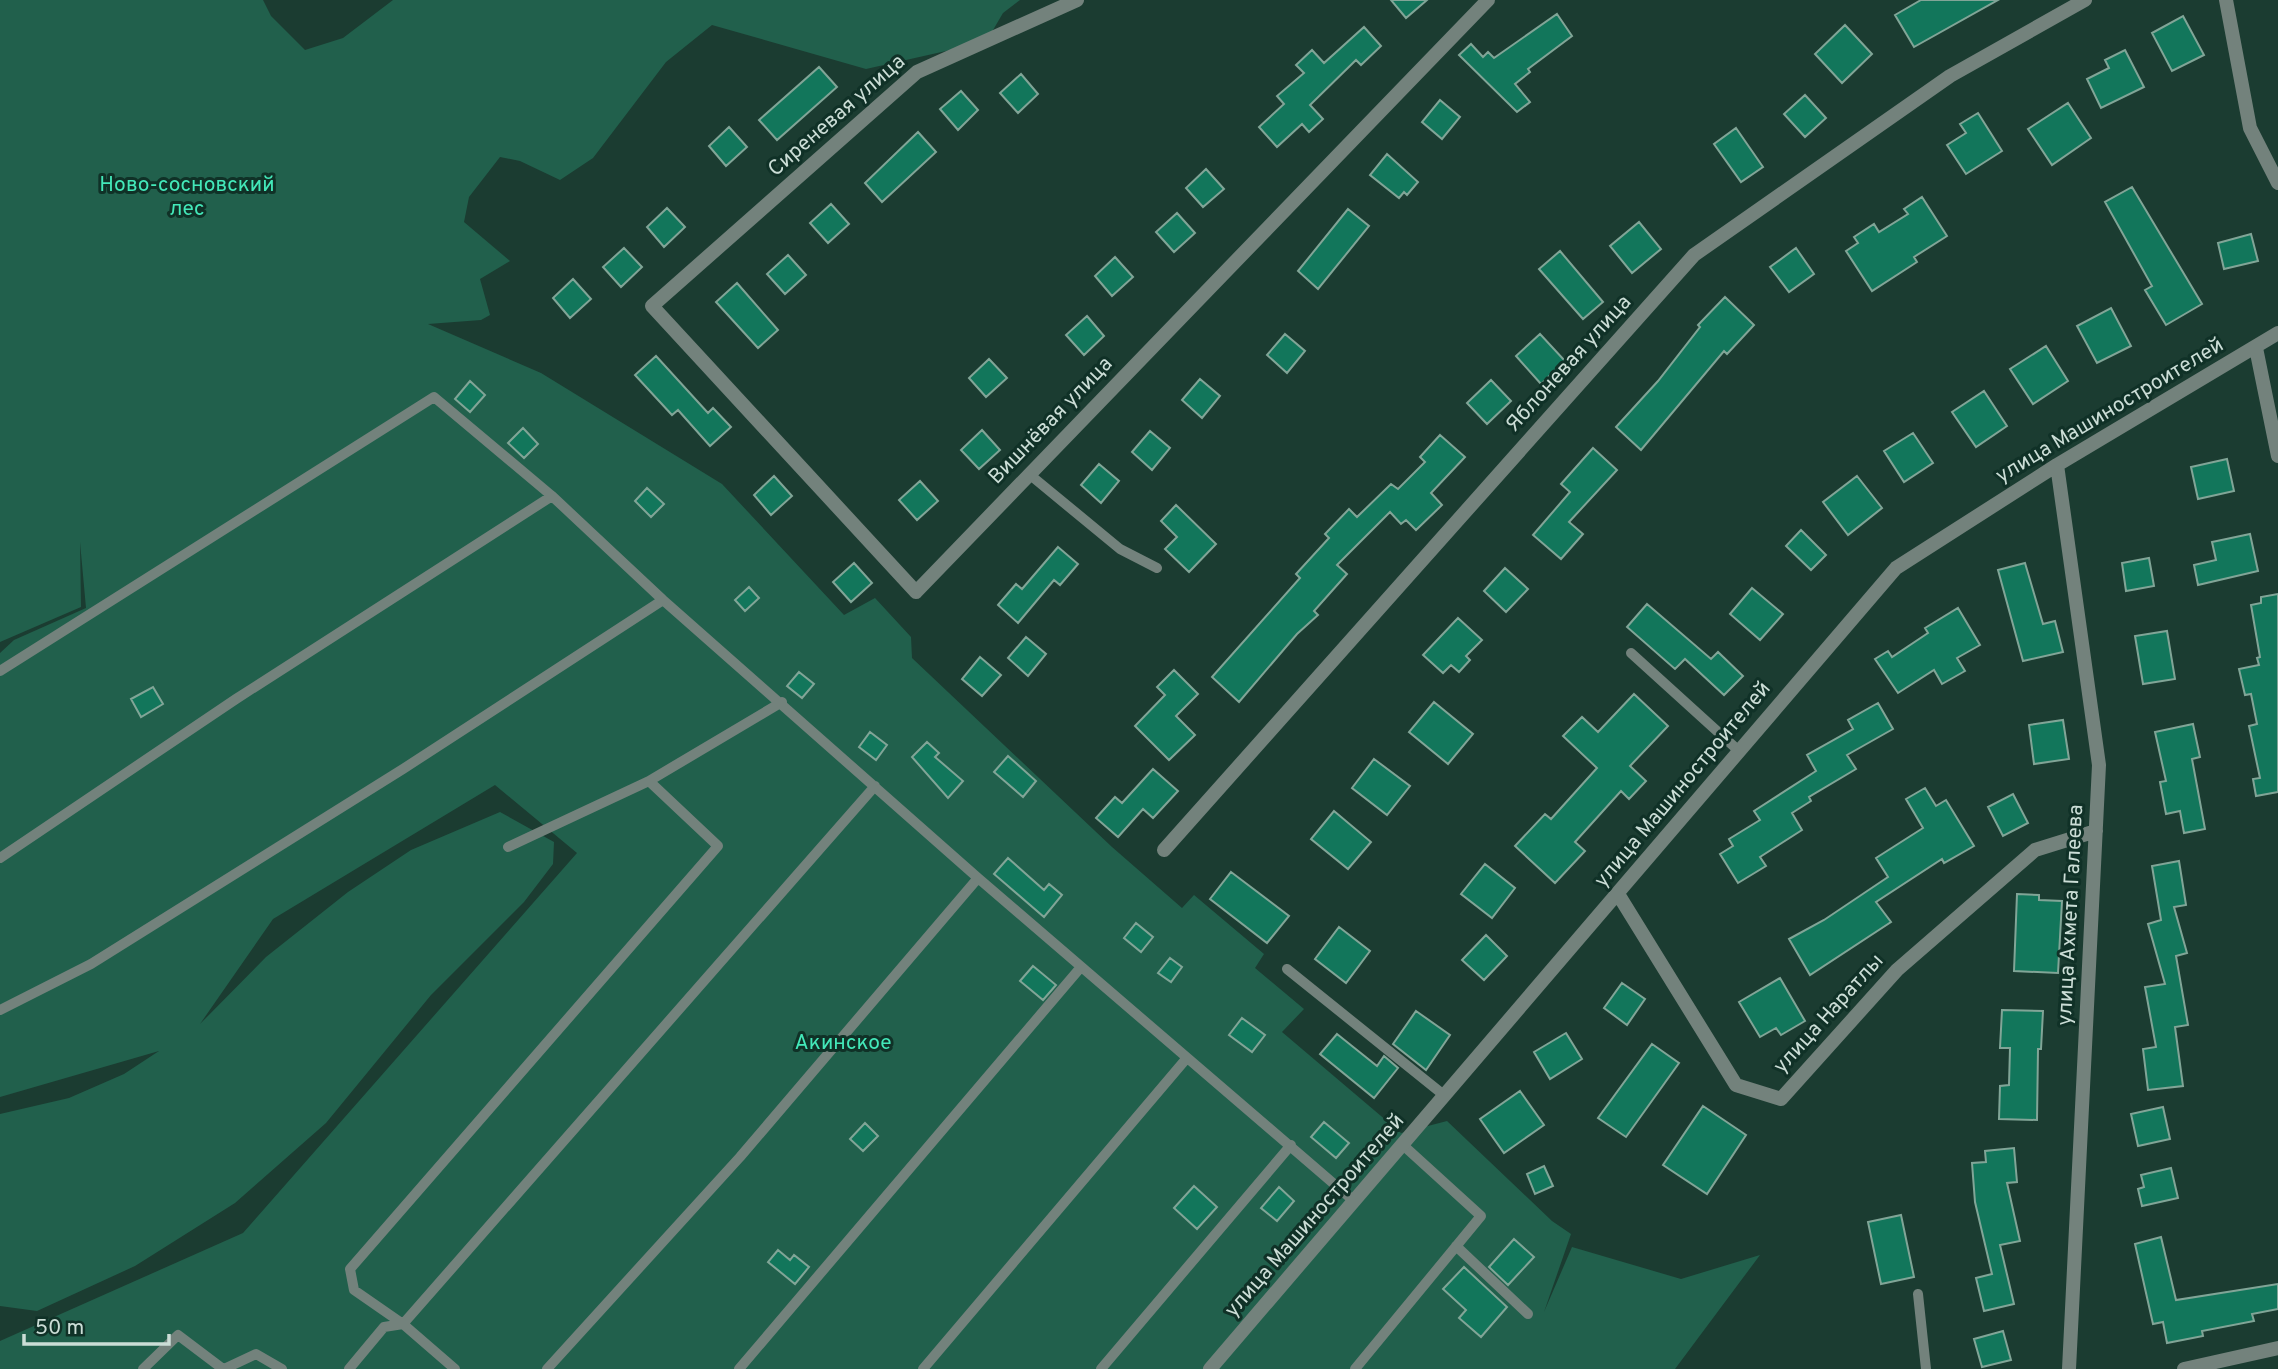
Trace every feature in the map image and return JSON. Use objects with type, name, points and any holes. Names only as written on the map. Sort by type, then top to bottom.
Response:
[{"type":"street","name":"Сиреневая улица","points":[[652,306],[917,72],[1077,0]]},
{"type":"street","name":"Вишнёвая улица","points":[[652,306],[916,592],[1488,0]]},
{"type":"street","name":"Яблоневая улица","points":[[1164,850],[1694,255],[1950,76],[2085,0]]},
{"type":"street","points":[[2225,0],[2250,128],[2278,183]]},
{"type":"street","name":"улица Машиностроителей","points":[[1210,1369],[1404,1146],[1896,568],[2057,465],[2278,333]]},
{"type":"street","points":[[2256,348],[2278,456]]},
{"type":"street","name":"улица Ахмета Галеева","points":[[2057,465],[2099,765],[2069,1369]]},
{"type":"street","name":"улица Наратлы","points":[[1618,894],[1735,1085],[1781,1098],[1897,970],[2035,850],[2096,831]]},
{"type":"street","points":[[2184,1369],[2278,1348]]},
{"type":"lane","points":[[0,671],[435,397],[552,496],[663,600],[782,702],[978,878],[1186,1059],[1292,1145],[1354,1202]]},
{"type":"lane","points":[[1029,474],[1120,549],[1157,568]]},
{"type":"lane","points":[[0,858],[236,699],[552,496]]},
{"type":"lane","points":[[0,1010],[91,964],[403,769],[663,600]]},
{"type":"lane","points":[[1631,653],[1739,751]]},
{"type":"lane","points":[[508,847],[649,781],[782,702]]},
{"type":"lane","points":[[455,1369],[403,1324],[354,1290],[350,1269],[718,846],[649,781]]},
{"type":"lane","points":[[349,1369],[384,1327],[403,1324],[875,786]]},
{"type":"lane","points":[[547,1369],[740,1157],[978,878]]},
{"type":"lane","points":[[739,1369],[1081,967]]},
{"type":"lane","points":[[1287,969],[1445,1096]]},
{"type":"lane","points":[[923,1369],[1186,1059]]},
{"type":"lane","points":[[1101,1369],[1292,1145]]},
{"type":"lane","points":[[1355,1369],[1481,1216],[1404,1146]]},
{"type":"lane","points":[[1456,1246],[1528,1314]]},
{"type":"lane","points":[[1918,1294],[1926,1369]]},
{"type":"lane","points":[[143,1369],[178,1335],[223,1369],[256,1354],[282,1369]]},
{"type":"green space","name":"Акинское","points":[[0,0],[263,0],[271,16],[305,50],[343,38],[393,0],[1020,0],[1003,13],[986,42],[866,69],[712,25],[666,62],[593,158],[560,180],[520,161],[500,157],[469,197],[464,222],[510,261],[480,279],[490,315],[481,320],[428,324],[541,373],[722,484],[844,615],[875,598],[911,637],[912,658],[1112,847],[1182,908],[1194,895],[1264,954],[1255,968],[1304,1009],[1282,1032],[1401,1133],[1447,1121],[1552,1221],[1571,1234],[1544,1312],[1572,1247],[1681,1279],[1760,1255],[1675,1369],[0,1369],[0,1341],[243,1233],[577,853],[495,785],[273,919],[200,1024],[266,957],[348,892],[411,850],[500,812],[554,842],[553,864],[524,902],[431,995],[326,1123],[235,1203],[135,1266],[37,1311],[0,1306],[0,1114],[69,1098],[124,1074],[159,1051],[0,1097],[0,653],[14,640],[86,608],[80,542],[81,607],[0,642]]},
{"type":"building","points":[[1391,0],[1427,0],[1406,18]]},
{"type":"building","points":[[1921,0],[1998,0],[1914,47],[1895,15]]},
{"type":"building","points":[[1557,14],[1572,36],[1528,69],[1530,72],[1515,84],[1530,102],[1517,112],[1459,55],[1471,44],[1483,57],[1488,52],[1494,58]]},
{"type":"building","points":[[2183,16],[2204,55],[2172,71],[2152,33]]},
{"type":"building","points":[[1845,25],[1872,54],[1842,83],[1815,54]]},
{"type":"building","points":[[1364,27],[1381,46],[1361,65],[1356,60],[1310,105],[1323,119],[1309,132],[1302,124],[1277,147],[1259,127],[1284,104],[1277,96],[1304,73],[1296,65],[1312,50],[1324,63]]},
{"type":"building","points":[[2125,50],[2144,87],[2101,108],[2087,79],[2109,68],[2105,60]]},
{"type":"building","points":[[819,67],[837,87],[777,140],[759,120]]},
{"type":"building","points":[[1021,74],[1038,94],[1018,113],[1000,93]]},
{"type":"building","points":[[961,91],[978,110],[958,130],[940,109]]},
{"type":"building","points":[[1805,95],[1826,118],[1805,137],[1784,114]]},
{"type":"building","points":[[1440,100],[1460,117],[1442,139],[1422,122]]},
{"type":"building","points":[[2068,103],[2091,138],[2052,165],[2028,129]]},
{"type":"building","points":[[1978,113],[2002,151],[1966,174],[1947,145],[1966,133],[1960,124]]},
{"type":"building","points":[[729,127],[747,147],[726,166],[709,146]]},
{"type":"building","points":[[1736,128],[1763,167],[1741,182],[1714,144]]},
{"type":"building","points":[[918,132],[936,152],[882,202],[865,183]]},
{"type":"building","points":[[1387,154],[1418,182],[1407,195],[1404,192],[1399,198],[1370,175]]},
{"type":"building","points":[[1206,169],[1224,189],[1203,207],[1186,188]]},
{"type":"building","points":[[2132,187],[2202,304],[2166,325],[2145,290],[2152,286],[2105,202]]},
{"type":"building","points":[[1922,197],[1947,236],[1914,257],[1917,262],[1872,291],[1846,251],[1858,243],[1854,237],[1874,224],[1879,232],[1908,214],[1904,209]]},
{"type":"building","points":[[831,204],[849,224],[828,243],[810,223]]},
{"type":"building","points":[[667,208],[685,227],[664,247],[647,227]]},
{"type":"building","points":[[1348,209],[1369,226],[1318,289],[1298,271]]},
{"type":"building","points":[[1177,213],[1195,233],[1174,252],[1156,232]]},
{"type":"building","points":[[1639,222],[1661,249],[1632,273],[1610,246]]},
{"type":"building","points":[[2251,234],[2258,261],[2224,269],[2218,243]]},
{"type":"building","points":[[624,248],[642,267],[621,287],[603,267]]},
{"type":"building","points":[[1796,248],[1814,274],[1789,292],[1770,267]]},
{"type":"building","points":[[1560,251],[1603,302],[1583,319],[1539,269]]},
{"type":"building","points":[[788,255],[806,275],[785,294],[767,274]]},
{"type":"building","points":[[1115,257],[1133,277],[1112,296],[1095,276]]},
{"type":"building","points":[[573,279],[591,299],[570,318],[553,298]]},
{"type":"building","points":[[737,283],[778,330],[758,348],[716,302]]},
{"type":"building","points":[[1725,297],[1754,325],[1727,354],[1724,351],[1641,450],[1616,427],[1658,381],[1700,327],[1698,325]]},
{"type":"building","points":[[2111,308],[2131,346],[2097,363],[2077,326]]},
{"type":"building","points":[[1087,316],[1104,336],[1084,355],[1066,335]]},
{"type":"building","points":[[1285,334],[1305,351],[1287,373],[1267,355]]},
{"type":"building","points":[[1540,334],[1565,361],[1541,384],[1516,356]]},
{"type":"building","points":[[2046,346],[2068,381],[2033,404],[2010,369]]},
{"type":"building","points":[[656,356],[708,413],[713,408],[731,427],[710,446],[678,410],[672,415],[635,375]]},
{"type":"building","points":[[989,359],[1007,378],[986,397],[969,378]]},
{"type":"building","points":[[1200,379],[1220,396],[1202,418],[1182,400]]},
{"type":"building","points":[[1491,380],[1511,401],[1487,424],[1467,403]]},
{"type":"building","points":[[470,381],[485,395],[470,412],[455,399]]},
{"type":"building","points":[[1984,391],[2007,426],[1976,447],[1952,412]]},
{"type":"building","points":[[523,428],[538,444],[524,458],[508,443]]},
{"type":"building","points":[[982,430],[1000,450],[979,469],[961,450]]},
{"type":"building","points":[[1150,431],[1170,448],[1152,470],[1132,452]]},
{"type":"building","points":[[1913,433],[1933,463],[1904,482],[1884,451]]},
{"type":"building","points":[[1440,435],[1465,457],[1431,493],[1442,505],[1416,530],[1406,520],[1401,524],[1390,512],[1337,565],[1347,574],[1314,611],[1318,615],[1297,634],[1239,702],[1212,677],[1300,578],[1296,574],[1329,538],[1325,534],[1349,509],[1357,517],[1391,484],[1398,489],[1425,462],[1420,457]]},
{"type":"building","points":[[1593,448],[1617,470],[1569,522],[1583,534],[1561,559],[1533,535],[1570,492],[1561,484]]},
{"type":"building","points":[[2227,459],[2234,491],[2198,499],[2191,467]]},
{"type":"building","points":[[1099,464],[1119,481],[1101,503],[1081,485]]},
{"type":"building","points":[[774,476],[792,496],[771,515],[754,495]]},
{"type":"building","points":[[1857,476],[1882,508],[1848,535],[1823,502]]},
{"type":"building","points":[[920,481],[938,501],[917,520],[899,500]]},
{"type":"building","points":[[647,488],[664,504],[651,517],[635,501]]},
{"type":"building","points":[[1176,505],[1216,544],[1189,572],[1165,549],[1177,537],[1161,521]]},
{"type":"building","points":[[1801,530],[1826,555],[1811,570],[1786,546]]},
{"type":"building","points":[[2250,534],[2258,571],[2198,585],[2194,565],[2216,560],[2212,542]]},
{"type":"building","points":[[1058,547],[1078,564],[1060,585],[1054,580],[1018,623],[998,605],[1016,584],[1022,589]]},
{"type":"building","points":[[2149,558],[2154,586],[2126,591],[2122,563]]},
{"type":"building","points":[[854,563],[872,583],[851,602],[833,582]]},
{"type":"building","points":[[2025,563],[2043,624],[2055,621],[2063,652],[2023,661],[1998,570]]},
{"type":"building","points":[[1505,568],[1528,589],[1506,612],[1484,591]]},
{"type":"building","points":[[749,587],[759,598],[745,611],[735,600]]},
{"type":"building","points":[[1752,588],[1783,614],[1760,640],[1730,614]]},
{"type":"building","points":[[2278,594],[2278,792],[2256,796],[2253,779],[2260,778],[2249,726],[2257,724],[2251,694],[2245,695],[2239,669],[2259,665],[2251,605],[2261,603],[2261,597]]},
{"type":"building","points":[[1647,604],[1711,659],[1718,652],[1743,676],[1724,695],[1685,659],[1675,669],[1627,627]]},
{"type":"building","points":[[1958,608],[1980,645],[1957,658],[1965,671],[1942,684],[1934,670],[1898,693],[1875,659],[1888,651],[1892,657],[1928,633],[1925,628]]},
{"type":"building","points":[[1458,618],[1482,640],[1466,656],[1470,660],[1459,672],[1451,665],[1443,673],[1423,655]]},
{"type":"building","points":[[2167,631],[2175,679],[2143,684],[2135,636]]},
{"type":"building","points":[[1026,637],[1046,654],[1028,676],[1008,658]]},
{"type":"building","points":[[980,657],[1001,675],[982,696],[962,679]]},
{"type":"building","points":[[1174,670],[1198,694],[1176,716],[1195,735],[1169,760],[1135,726],[1165,695],[1157,687]]},
{"type":"building","points":[[799,672],[814,684],[802,698],[787,686]]},
{"type":"building","points":[[153,687],[163,704],[141,717],[131,699]]},
{"type":"building","points":[[1634,694],[1668,726],[1630,766],[1646,781],[1629,799],[1621,791],[1575,842],[1585,851],[1555,883],[1515,846],[1545,814],[1551,819],[1597,768],[1563,736],[1582,717],[1598,732]]},
{"type":"building","points":[[1434,702],[1473,734],[1448,764],[1409,732]]},
{"type":"building","points":[[1878,703],[1893,729],[1847,755],[1856,769],[1809,797],[1811,801],[1792,813],[1802,830],[1760,857],[1766,866],[1738,883],[1720,854],[1733,846],[1729,839],[1760,820],[1754,811],[1816,771],[1807,755],[1853,729],[1848,720]]},
{"type":"building","points":[[2063,720],[2069,759],[2034,764],[2029,725]]},
{"type":"building","points":[[2193,724],[2200,757],[2192,759],[2205,829],[2184,833],[2180,811],[2166,814],[2160,782],[2166,781],[2155,732]]},
{"type":"building","points":[[870,732],[887,745],[876,760],[859,747]]},
{"type":"building","points":[[927,742],[939,753],[935,757],[963,781],[948,798],[912,757]]},
{"type":"building","points":[[1008,756],[1036,781],[1023,797],[994,772]]},
{"type":"building","points":[[1374,759],[1410,786],[1387,815],[1352,788]]},
{"type":"building","points":[[1153,769],[1178,791],[1153,818],[1143,809],[1118,837],[1096,818],[1115,797],[1122,803]]},
{"type":"building","points":[[1925,788],[1936,806],[1946,800],[1974,846],[1944,863],[1942,859],[1876,902],[1891,922],[1810,975],[1789,939],[1824,920],[1888,877],[1876,858],[1923,828],[1906,799]]},
{"type":"building","points":[[2013,794],[2028,823],[2003,836],[1988,807]]},
{"type":"building","points":[[1334,811],[1371,842],[1348,869],[1311,839]]},
{"type":"building","points":[[1008,858],[1044,890],[1049,884],[1062,895],[1044,917],[994,874]]},
{"type":"building","points":[[2179,861],[2186,905],[2174,907],[2187,953],[2176,956],[2188,1025],[2175,1027],[2183,1086],[2148,1090],[2143,1049],[2156,1047],[2145,987],[2165,984],[2148,924],[2161,920],[2152,866]]},
{"type":"building","points":[[1485,864],[1515,888],[1492,918],[1461,894]]},
{"type":"building","points":[[1231,872],[1289,916],[1267,943],[1210,899]]},
{"type":"building","points":[[2017,894],[2039,895],[2039,900],[2062,901],[2058,973],[2014,971]]},
{"type":"building","points":[[1136,923],[1153,937],[1141,952],[1124,938]]},
{"type":"building","points":[[1339,927],[1370,951],[1346,983],[1315,959]]},
{"type":"building","points":[[1486,935],[1507,956],[1484,980],[1462,960]]},
{"type":"building","points":[[1170,958],[1182,967],[1171,982],[1158,973]]},
{"type":"building","points":[[1033,966],[1056,985],[1043,1000],[1020,981]]},
{"type":"building","points":[[1780,978],[1805,1021],[1781,1035],[1776,1028],[1760,1037],[1739,1002]]},
{"type":"building","points":[[1622,983],[1645,999],[1627,1025],[1604,1008]]},
{"type":"building","points":[[2002,1010],[2043,1011],[2041,1049],[2038,1049],[2037,1120],[1999,1119],[2000,1086],[2009,1085],[2010,1048],[2000,1048]]},
{"type":"building","points":[[1416,1011],[1450,1035],[1426,1070],[1393,1044]]},
{"type":"building","points":[[1242,1018],[1265,1035],[1252,1052],[1229,1035]]},
{"type":"building","points":[[1566,1033],[1582,1059],[1550,1079],[1534,1052]]},
{"type":"building","points":[[1337,1034],[1377,1066],[1384,1056],[1398,1068],[1374,1098],[1320,1054]]},
{"type":"building","points":[[1652,1044],[1679,1063],[1626,1137],[1598,1118]]},
{"type":"building","points":[[1520,1091],[1544,1125],[1504,1153],[1480,1119]]},
{"type":"building","points":[[1703,1106],[1746,1135],[1707,1194],[1663,1165]]},
{"type":"building","points":[[2163,1107],[2170,1139],[2138,1146],[2131,1114]]},
{"type":"building","points":[[1324,1122],[1349,1143],[1336,1158],[1311,1137]]},
{"type":"building","points":[[865,1123],[878,1136],[863,1151],[850,1139]]},
{"type":"building","points":[[2014,1148],[2017,1182],[2007,1183],[2020,1241],[2000,1245],[2014,1304],[1984,1311],[1976,1278],[1992,1274],[1975,1202],[1972,1163],[1986,1162],[1985,1151]]},
{"type":"building","points":[[1544,1166],[1553,1186],[1535,1194],[1527,1174]]},
{"type":"building","points":[[2171,1168],[2178,1198],[2142,1206],[2138,1189],[2144,1187],[2141,1175]]},
{"type":"building","points":[[1194,1186],[1217,1207],[1197,1229],[1174,1208]]},
{"type":"building","points":[[1279,1187],[1294,1201],[1277,1221],[1261,1208]]},
{"type":"building","points":[[1901,1215],[1914,1277],[1881,1284],[1868,1222]]},
{"type":"building","points":[[2161,1237],[2176,1300],[2278,1284],[2278,1309],[2252,1314],[2254,1321],[2202,1331],[2203,1336],[2167,1343],[2163,1322],[2153,1324],[2135,1244]]},
{"type":"building","points":[[1514,1239],[1534,1257],[1508,1285],[1489,1267]]},
{"type":"building","points":[[778,1250],[790,1260],[794,1255],[809,1267],[795,1284],[768,1262]]},
{"type":"building","points":[[1464,1267],[1507,1307],[1481,1337],[1459,1318],[1466,1310],[1443,1289]]},
{"type":"building","points":[[2003,1331],[2011,1360],[1982,1367],[1974,1339]]},
{"type":"park label","name":"Ново-сосновский лес","points":[[187,197]]}]
